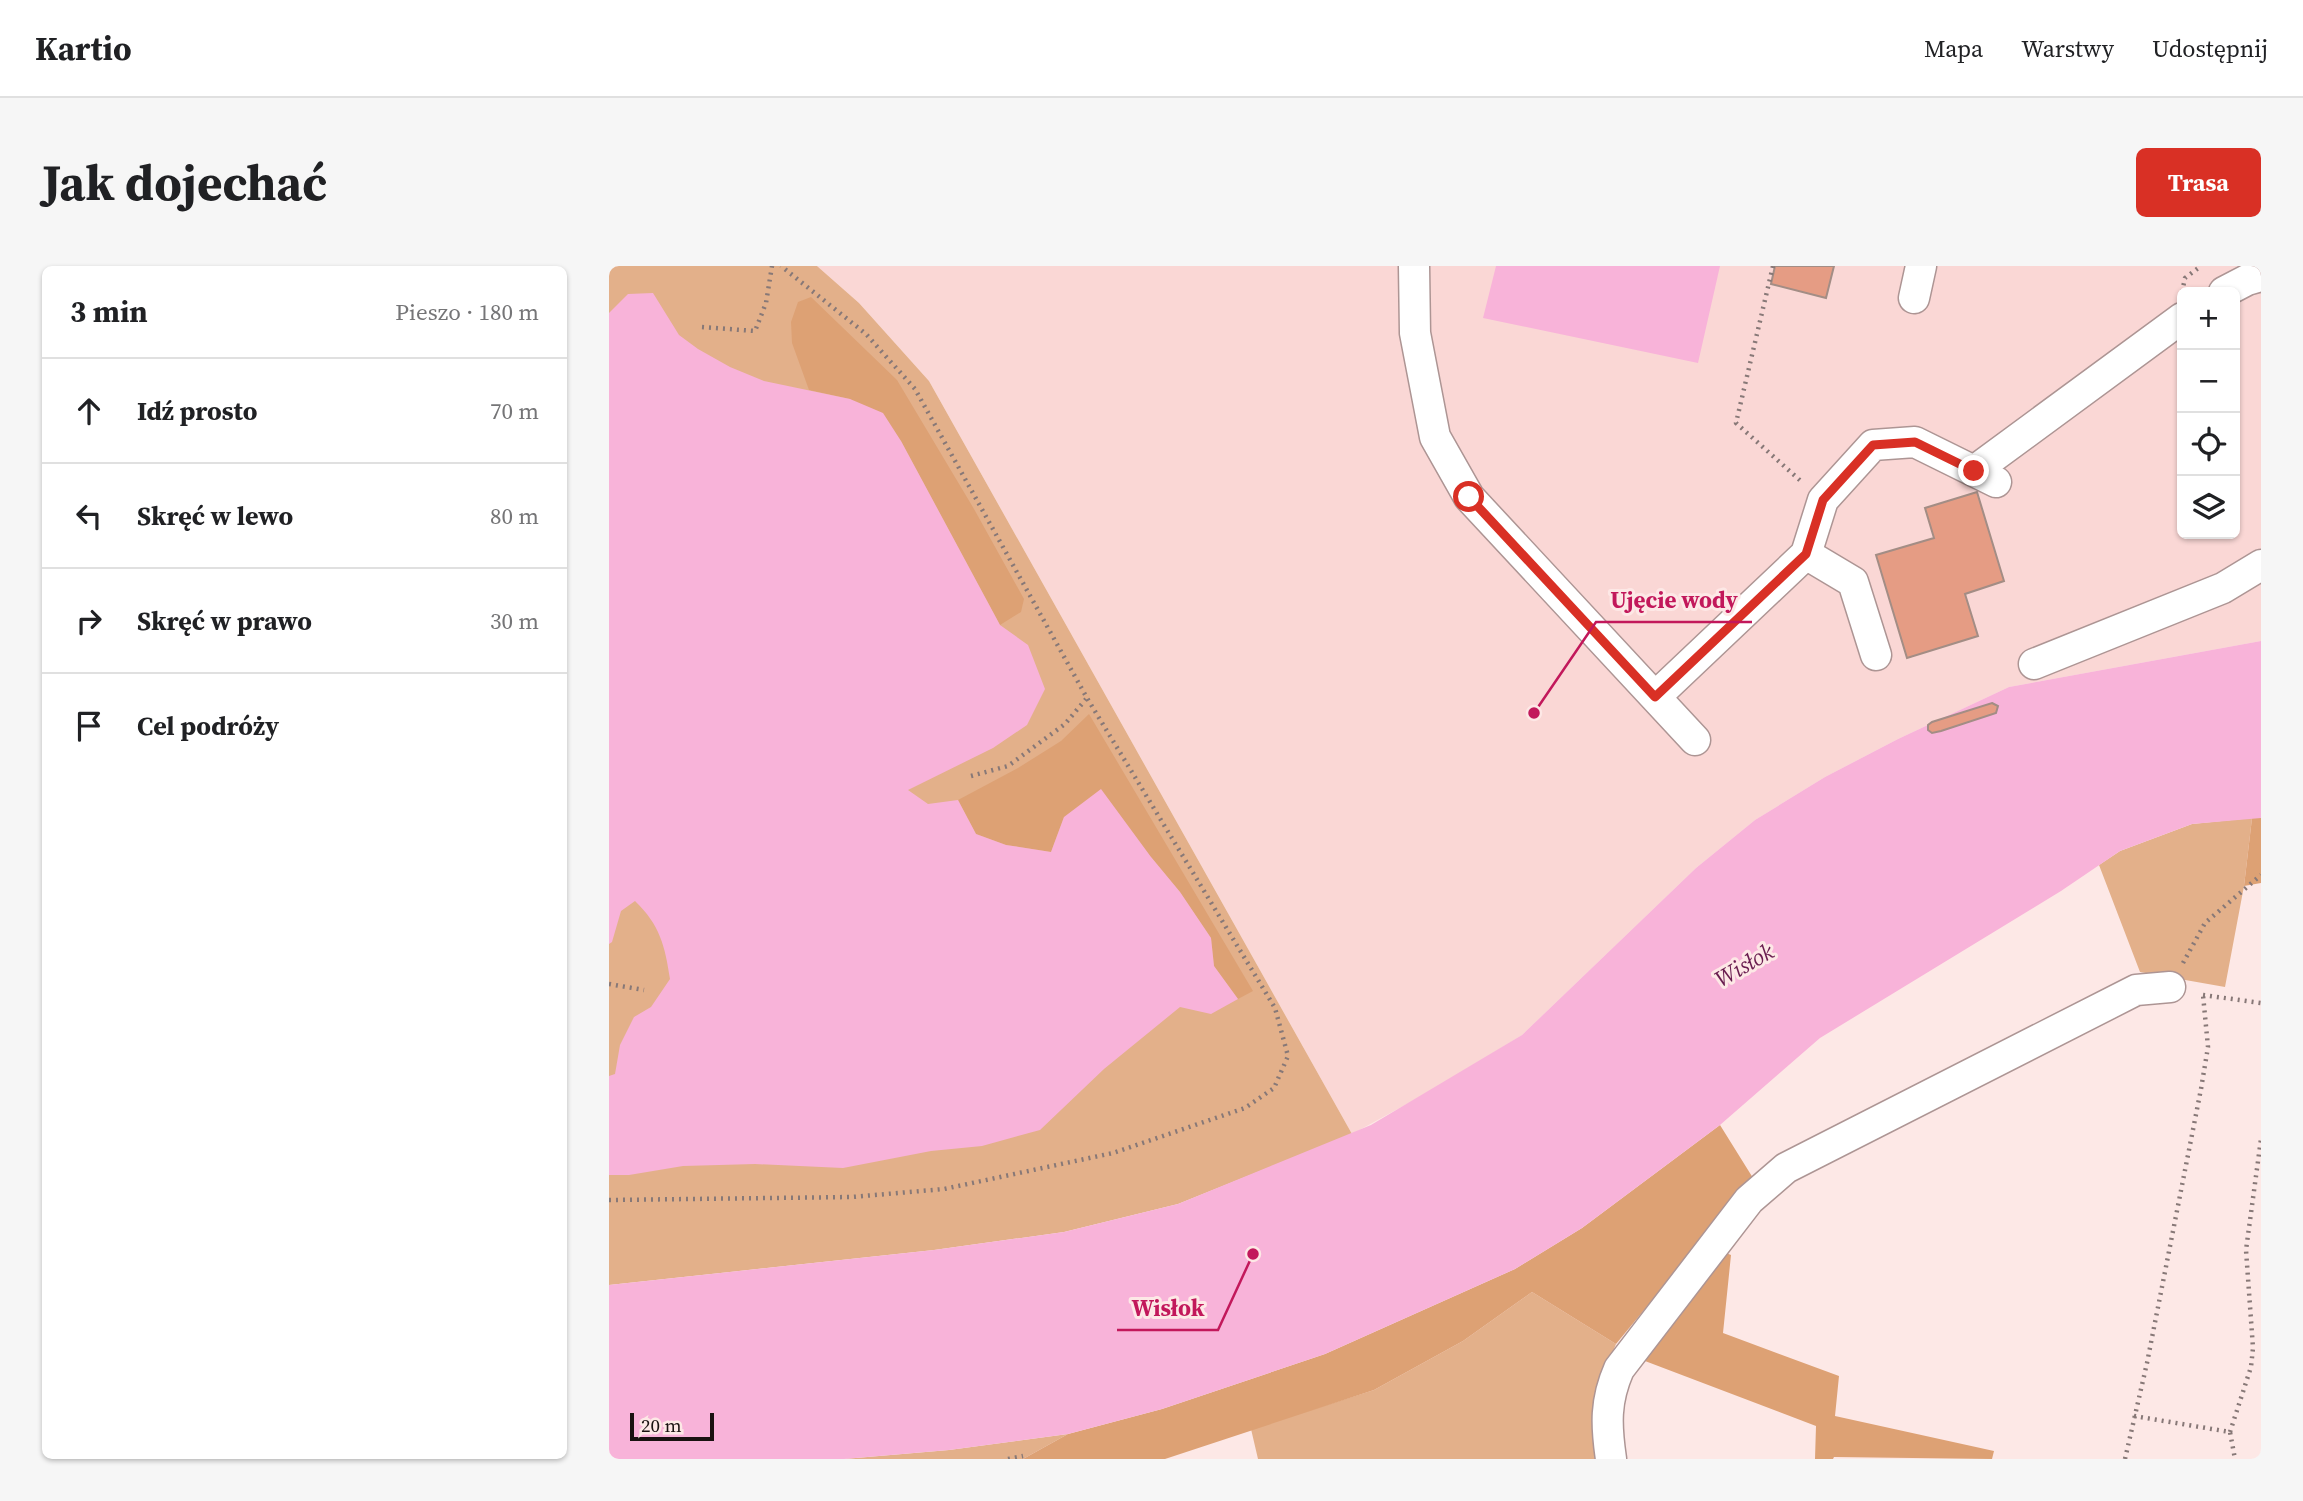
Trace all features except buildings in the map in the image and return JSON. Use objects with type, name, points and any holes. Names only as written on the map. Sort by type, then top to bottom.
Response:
[{"type":"lane","points":[[1414,266],[1415,333],[1433,425],[1442,449],[1469,497],[1695,740]]},
{"type":"lane","points":[[1914,298],[1921,266]]},
{"type":"lane","points":[[2233,287],[2247,279],[2261,276]]},
{"type":"lane","points":[[1655,697],[1806,554],[1823,500],[1873,445],[1915,442],[1985,476],[2177,322]]},
{"type":"lane","points":[[1806,554],[1853,583],[1875,655]]},
{"type":"lane","points":[[2034,664],[2223,588],[2261,565]]},
{"type":"lane","points":[[1611,1459],[1607,1434],[1609,1392],[1619,1369],[1749,1200],[1786,1168],[2136,990],[2169,987]]},
{"type":"path","points":[[702,327],[755,331],[766,303],[772,266]]},
{"type":"path","points":[[609,1200],[852,1197],[944,1189],[1113,1153],[1245,1108],[1274,1088],[1288,1056],[1275,1008],[1087,698],[915,389],[866,334],[781,266]]},
{"type":"path","points":[[1773,266],[1736,423],[1823,500]]},
{"type":"path","points":[[971,776],[1008,766],[1065,724],[1087,698]]},
{"type":"path","points":[[2261,875],[2205,923],[2169,987],[2261,1003]]},
{"type":"path","points":[[609,984],[644,990]]},
{"type":"path","points":[[2125,1459],[2147,1363],[2201,1089],[2208,1047],[2203,995]]},
{"type":"path","points":[[2235,1459],[2230,1432],[2251,1367],[2253,1349],[2246,1250],[2261,1139]]},
{"type":"path","points":[[2134,1416],[2230,1432]]},
{"type":"path","points":[[1008,1459],[1023,1456]]},
{"type":"shaded area","points":[[609,266],[817,266],[859,303],[929,381],[1352,1134],[1178,1204],[1064,1232],[934,1250],[609,1285]]},
{"type":"shaded area","points":[[817,266],[2261,266],[2261,641],[2009,687],[1825,777],[1755,820],[1696,868],[1522,1035],[1436,1088],[1352,1134],[929,381],[859,303]]},
{"type":"shaded area","points":[[811,297],[897,380],[1024,599],[1021,612],[1000,625],[901,441],[850,399],[809,390],[792,343],[791,322],[798,302]]},
{"type":"shaded area","points":[[1089,714],[1253,991],[1238,999],[1214,966],[1211,938],[1180,892],[1151,857],[1064,817],[1051,852],[1006,845],[976,834],[958,800],[1061,741]]},
{"type":"shaded area","points":[[2252,818],[2244,886],[2225,987],[2140,972],[2099,865],[2120,851],[2192,824]]},
{"type":"shaded area","points":[[2252,818],[2261,818],[2261,883],[2244,886]]},
{"type":"shaded area","points":[[1720,1125],[1753,1178],[1616,1344],[1532,1292],[1463,1341],[1374,1390],[1165,1459],[1023,1459],[1068,1434],[1162,1409],[1325,1354],[1515,1269],[1582,1228]]},
{"type":"shaded area","points":[[1721,1251],[1731,1255],[1723,1333],[1839,1376],[1835,1416],[1994,1451],[1992,1459],[1815,1459],[1816,1426],[1645,1361]]},
{"type":"shaded area","points":[[1532,1292],[1616,1344],[1596,1393],[1601,1459],[1258,1459],[1251,1429],[1374,1390],[1463,1341]]},
{"type":"shaded area","points":[[1068,1434],[1023,1459],[844,1459],[949,1450]]},
{"type":"water","points":[[1496,266],[1720,266],[1698,363],[1483,318]]},
{"type":"water","points":[[653,293],[679,335],[730,367],[764,381],[850,399],[883,413],[901,441],[1000,625],[1028,645],[1045,689],[1027,725],[993,748],[908,790],[928,804],[958,800],[976,834],[1006,845],[1051,852],[1064,817],[1101,789],[1180,892],[1211,938],[1214,966],[1238,999],[1211,1014],[1180,1007],[1104,1069],[1040,1130],[982,1146],[931,1151],[843,1168],[755,1164],[683,1166],[629,1175],[609,1175],[609,1076],[615,1074],[620,1045],[634,1017],[651,1007],[670,979],[666,956],[656,928],[635,901],[621,911],[612,942],[609,944],[609,313],[628,294]]},
{"type":"water","points":[[2261,641],[2261,818],[2192,824],[2120,851],[2061,891],[1820,1038],[1720,1125],[1582,1228],[1515,1269],[1325,1354],[1162,1409],[1068,1434],[949,1450],[844,1459],[609,1459],[609,1285],[934,1250],[1064,1232],[1178,1204],[1371,1125],[1522,1035],[1696,868],[1755,820],[1825,777],[1898,739],[2009,687]]},
{"type":"place","name":"Ujęcie wody","points":[[1534,713]]},
{"type":"place","name":"Wisłok","points":[[1253,1254]]},
{"type":"route","points":[[1469,497],[1655,697],[1806,554],[1823,500],[1873,445],[1915,442],[1974,471]]}]
